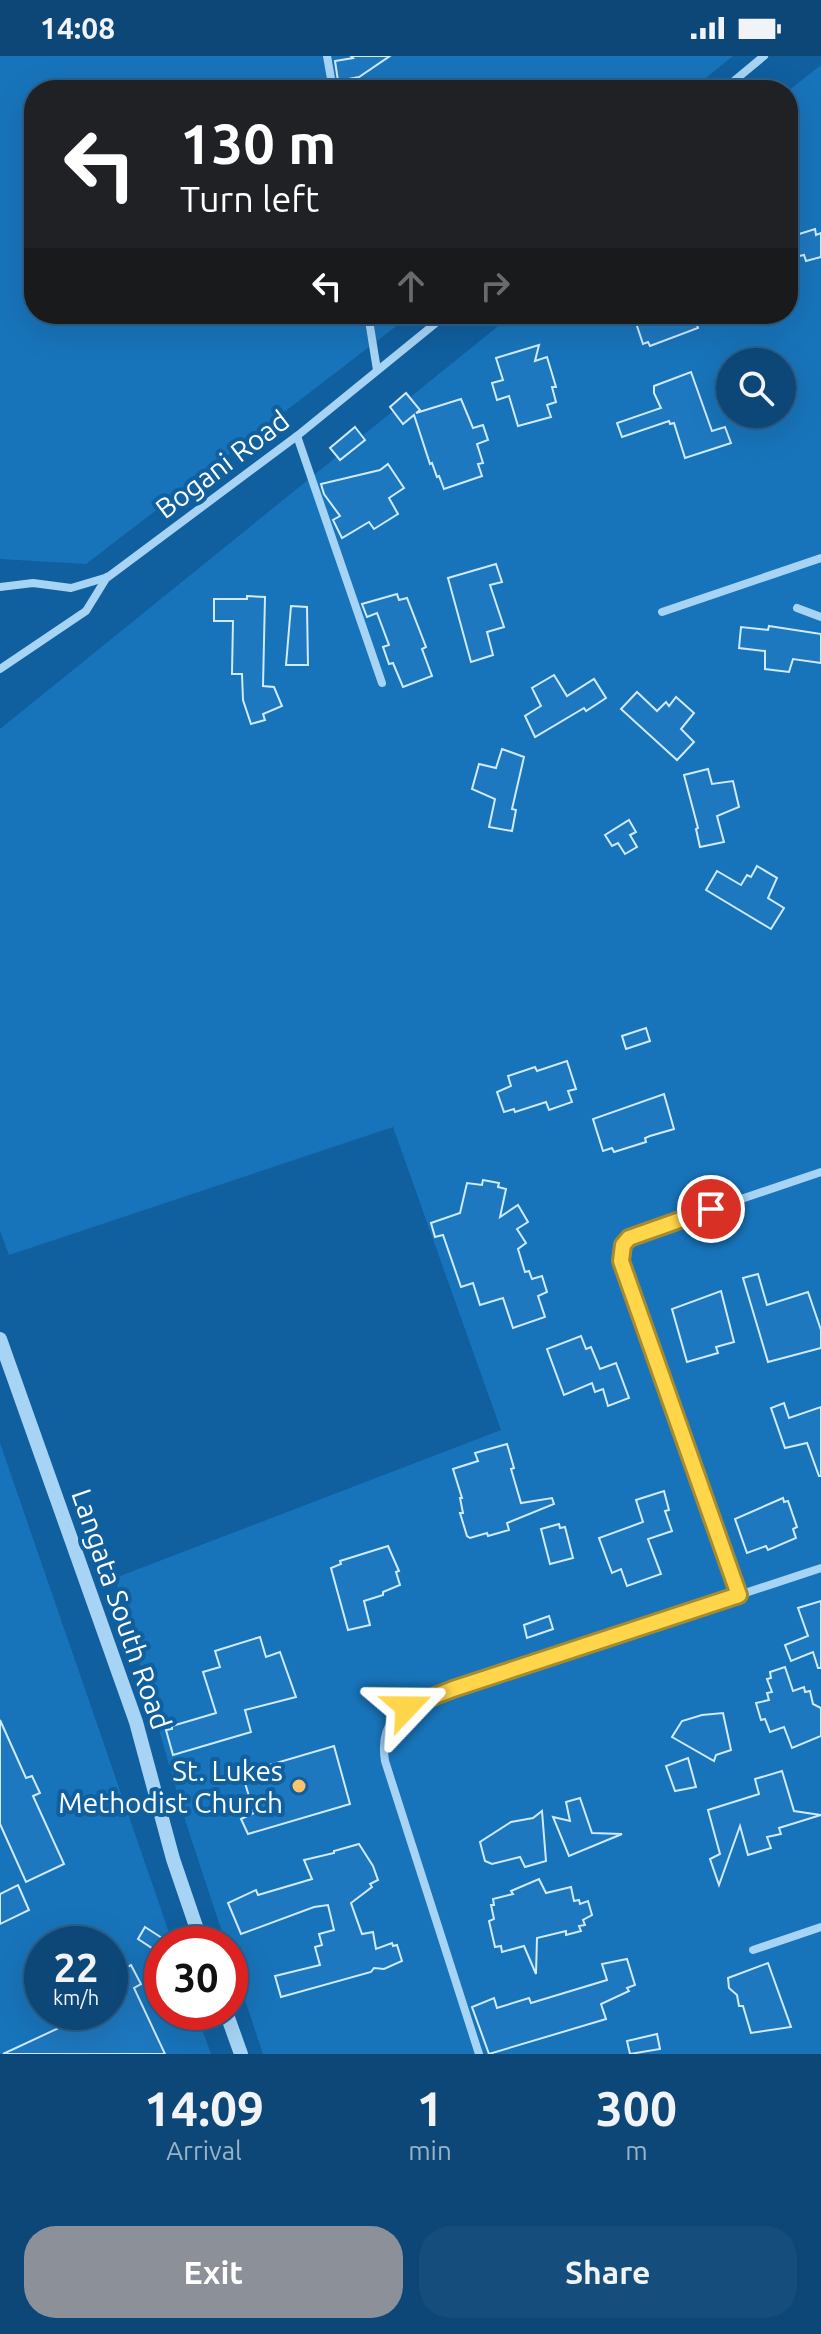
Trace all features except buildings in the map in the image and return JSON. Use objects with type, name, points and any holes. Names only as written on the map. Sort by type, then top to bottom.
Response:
[{"type":"street","points":[[327,56],[331,80]]},
{"type":"street","points":[[735,80],[764,56]]},
{"type":"street","points":[[370,324],[377,370]]},
{"type":"street","name":"Bogani Road","points":[[0,587],[33,583],[71,588],[108,577],[297,436],[434,324]]},
{"type":"street","points":[[297,436],[382,683]]},
{"type":"street","points":[[662,612],[821,558]]},
{"type":"street","points":[[0,669],[86,611],[108,577]]},
{"type":"street","points":[[797,608],[821,617]]},
{"type":"street","points":[[739,1595],[621,1261],[623,1245],[635,1235],[821,1172]]},
{"type":"street","name":"Langata South Road","points":[[0,1339],[136,1722],[173,1859],[196,1926]]},
{"type":"street","points":[[479,2054],[385,1761],[383,1740],[391,1720],[407,1707],[430,1697],[821,1568]]},
{"type":"street","points":[[753,1950],[821,1927]]},
{"type":"street","points":[[232,2030],[241,2054]]},
{"type":"shaded area","points":[[0,56],[733,56],[703,80],[24,80],[24,324],[399,324],[86,564],[0,559]]},
{"type":"shaded area","points":[[821,65],[821,2054],[263,2054],[248,2009],[248,1926],[220,1926],[186,1823],[115,1578],[501,1430],[393,1127],[9,1255],[0,1231],[0,729],[501,324],[798,324],[798,83]]},
{"type":"shaded area","points":[[0,1443],[167,1926],[144,1926],[144,2030],[202,2030],[211,2054],[0,2054]]},
{"type":"place","name":"St. Lukes Methodist Church","points":[[299,1786]]},
{"type":"route","points":[[407,1707],[739,1595],[621,1261],[623,1245],[629,1238],[711,1209]]}]
